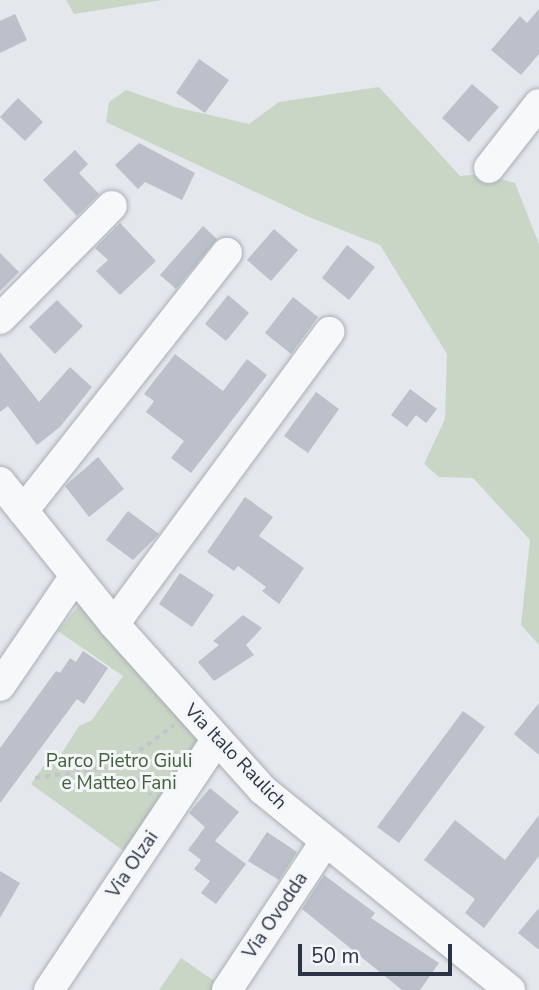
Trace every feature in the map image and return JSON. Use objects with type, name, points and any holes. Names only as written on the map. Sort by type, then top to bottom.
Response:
[{"type":"street","points":[[489,168],[539,104]]},
{"type":"street","points":[[0,319],[112,206]]},
{"type":"street","points":[[23,510],[227,253]]},
{"type":"street","points":[[114,624],[329,332]]},
{"type":"street","name":"Via Italo Raulich","points":[[0,482],[114,624],[216,741],[263,790],[510,990]]},
{"type":"street","points":[[0,686],[75,576]]},
{"type":"street","name":"Via Olzai","points":[[50,990],[216,741]]},
{"type":"street","name":"Via Ovodda","points":[[227,990],[325,842]]},
{"type":"path","points":[[139,751],[191,712]]},
{"type":"path","points":[[35,778],[106,768]]},
{"type":"green space","points":[[66,0],[162,0],[74,14]]},
{"type":"green space","points":[[379,87],[460,176],[485,174],[515,183],[539,244],[539,645],[521,625],[530,540],[473,478],[439,477],[424,464],[445,419],[447,354],[380,245],[309,217],[106,122],[109,102],[126,90],[175,107],[249,124],[279,102]]},
{"type":"green space","name":"Parco Pietro Giuli e Matteo Fani","points":[[80,604],[208,744],[132,857],[31,784],[45,764],[60,756],[79,726],[92,720],[123,676],[58,631]]},
{"type":"green space","points":[[181,958],[220,985],[216,990],[159,990]]},
{"type":"building","points":[[539,9],[539,54],[521,75],[491,50],[520,16],[527,23]]},
{"type":"building","points":[[15,14],[27,40],[0,53],[0,21]]},
{"type":"building","points":[[199,59],[229,80],[205,113],[176,93]]},
{"type":"building","points":[[472,84],[499,107],[469,142],[442,118]]},
{"type":"building","points":[[18,98],[43,122],[25,141],[0,117]]},
{"type":"building","points":[[139,143],[195,173],[182,200],[145,182],[138,189],[115,165]]},
{"type":"building","points":[[75,150],[88,164],[79,173],[99,194],[77,216],[43,180]]},
{"type":"building","points":[[120,223],[156,261],[120,295],[96,271],[108,260],[95,248]]},
{"type":"building","points":[[203,226],[217,239],[176,289],[160,275]]},
{"type":"building","points":[[274,229],[298,250],[271,281],[247,260]]},
{"type":"building","points":[[347,245],[375,267],[349,300],[322,278]]},
{"type":"building","points":[[0,253],[19,272],[0,291]]},
{"type":"building","points":[[228,295],[249,313],[226,341],[205,324]]},
{"type":"building","points":[[293,297],[318,317],[291,354],[265,333]]},
{"type":"building","points":[[57,300],[83,326],[55,354],[29,327]]},
{"type":"building","points":[[0,352],[39,402],[70,367],[92,387],[60,427],[37,445],[8,406],[0,412]]},
{"type":"building","points":[[175,354],[223,391],[247,359],[267,375],[191,473],[171,458],[184,441],[146,412],[154,401],[144,394]]},
{"type":"building","points":[[410,389],[437,409],[426,423],[416,415],[407,427],[391,415]]},
{"type":"building","points":[[316,392],[339,409],[308,453],[284,436]]},
{"type":"building","points":[[98,457],[124,489],[89,517],[65,486]]},
{"type":"building","points":[[245,497],[273,517],[259,536],[304,568],[279,604],[262,591],[266,587],[238,566],[234,571],[207,552]]},
{"type":"building","points":[[128,511],[159,534],[133,560],[106,540]]},
{"type":"building","points":[[180,573],[214,595],[192,627],[159,604]]},
{"type":"building","points":[[243,615],[262,628],[246,645],[254,655],[214,681],[198,662],[219,645],[213,641]]},
{"type":"building","points":[[83,651],[108,668],[84,704],[77,699],[0,803],[0,748],[56,671],[60,673],[70,658],[76,662]]},
{"type":"building","points":[[539,703],[539,755],[514,734]]},
{"type":"building","points":[[463,711],[485,727],[399,843],[377,827]]},
{"type":"building","points":[[210,788],[239,812],[215,841],[246,864],[216,904],[201,893],[210,881],[194,869],[201,860],[188,850],[205,827],[189,813]]},
{"type":"building","points":[[539,815],[539,856],[484,928],[465,913],[475,899],[424,860],[455,820],[505,860]]},
{"type":"building","points":[[267,832],[297,852],[279,880],[248,861]]},
{"type":"building","points":[[0,871],[20,883],[0,918]]},
{"type":"building","points":[[324,875],[375,913],[371,918],[439,963],[420,990],[402,990],[302,909]]},
{"type":"building","points":[[539,908],[539,950],[518,933]]}]
